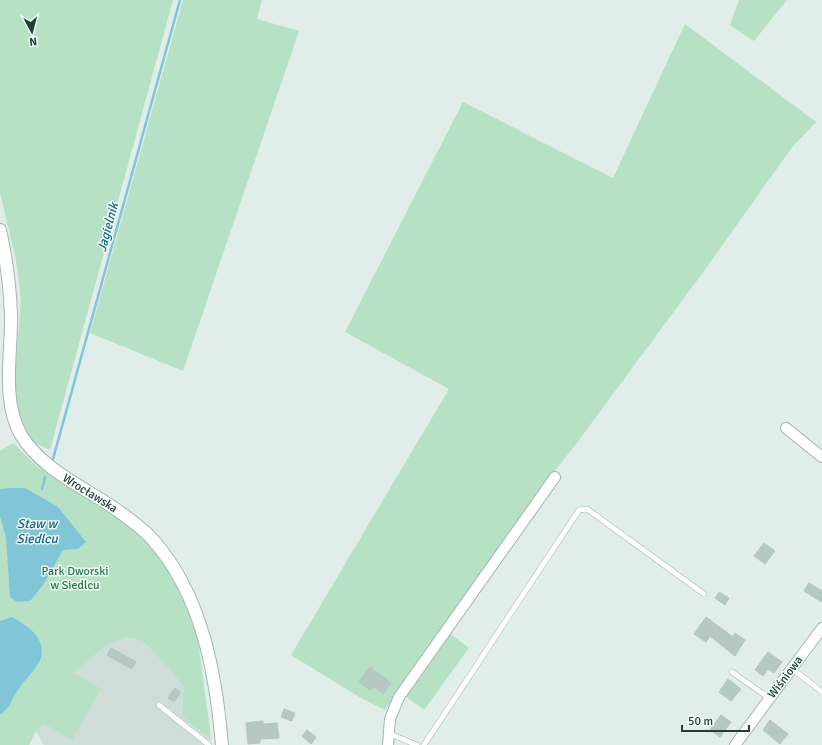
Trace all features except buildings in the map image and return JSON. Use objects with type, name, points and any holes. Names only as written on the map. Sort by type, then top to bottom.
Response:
[{"type":"street","name":"Wrocławska","points":[[0,230],[5,252],[10,298],[10,404],[18,429],[29,446],[46,462],[131,520],[152,539],[167,557],[186,591],[205,643],[212,672],[222,745]]},
{"type":"street","points":[[786,428],[822,457]]},
{"type":"street","points":[[388,745],[390,719],[399,697],[555,477]]},
{"type":"street","name":"Wiśniowa","points":[[735,745],[822,628]]},
{"type":"lane","points":[[424,745],[579,510],[587,509],[704,594]]},
{"type":"lane","points":[[792,668],[822,692]]},
{"type":"lane","points":[[732,672],[769,698]]},
{"type":"lane","points":[[159,705],[209,745]]},
{"type":"lane","points":[[390,734],[417,745]]},
{"type":"shaded area","points":[[126,637],[144,642],[170,668],[184,687],[181,705],[188,724],[211,738],[211,745],[44,745],[36,731],[45,724],[74,673],[104,647]]},
{"type":"green space","points":[[0,0],[173,0],[50,450],[35,443],[22,425],[15,399],[15,376],[21,299],[16,260],[0,193]]},
{"type":"green space","points":[[183,0],[262,0],[257,19],[299,31],[183,371],[90,333]]},
{"type":"green space","points":[[739,0],[787,0],[754,41],[730,25]]},
{"type":"green space","points":[[685,24],[816,122],[793,146],[704,271],[573,448],[544,484],[385,710],[361,698],[291,655],[449,389],[345,332],[463,102],[613,178]]},
{"type":"green space","name":"Park Dworski w Siedlcu","points":[[13,443],[37,466],[125,521],[149,543],[170,569],[197,633],[211,738],[189,724],[186,719],[182,707],[184,687],[170,669],[144,642],[126,637],[104,647],[74,673],[101,689],[72,740],[45,724],[36,731],[29,745],[0,745],[0,451]]},
{"type":"green space","points":[[449,633],[469,648],[424,710],[404,695]]},
{"type":"water","name":"Staw w Siedlcu","points":[[25,488],[58,507],[86,542],[78,549],[63,550],[43,585],[30,601],[17,602],[10,597],[6,537],[0,516],[0,489]]},
{"type":"water","points":[[12,617],[35,634],[39,640],[42,652],[36,668],[21,686],[8,707],[0,715],[0,621]]},
{"type":"waterway","name":"Jagielnik","points":[[53,459],[180,0]]},
{"type":"waterway","name":"Jagielnik","points":[[42,489],[45,477]]}]
